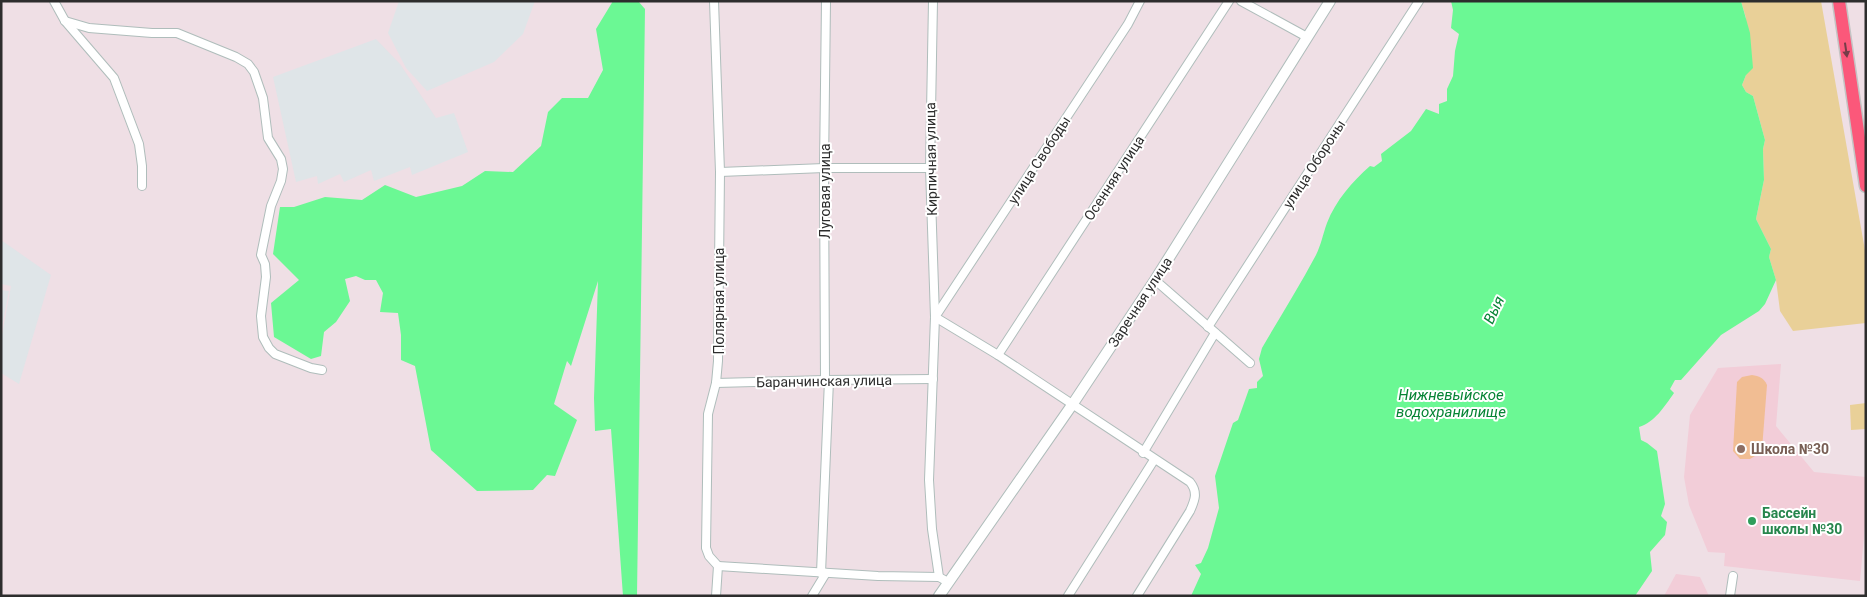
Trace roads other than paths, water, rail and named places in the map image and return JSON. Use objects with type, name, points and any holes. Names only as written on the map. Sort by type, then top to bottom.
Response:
[{"type":"main road","points":[[1839,1],[1866,186]]},
{"type":"street","points":[[54,1],[66,21],[114,78],[140,144],[142,186]]},
{"type":"street","name":"Полярная улица","points":[[714,1],[720,172],[718,361],[716,383],[708,414],[706,548],[709,556],[718,566]]},
{"type":"street","name":"Луговая улица","points":[[812,596],[824,573],[827,380],[824,168],[826,1]]},
{"type":"street","name":"Кирпичная улица","points":[[933,1],[930,168],[935,317],[929,480],[932,529],[944,580]]},
{"type":"street","name":"улица Свободы","points":[[935,317],[1128,24],[1140,1]]},
{"type":"street","name":"Осенняя улица","points":[[998,355],[1229,1]]},
{"type":"street","points":[[1241,1],[1307,37]]},
{"type":"street","name":"Заречная улица","points":[[940,595],[944,580],[1072,405],[1155,280],[1330,1]]},
{"type":"street","name":"улица Обороны","points":[[1208,327],[1419,1]]},
{"type":"street","points":[[66,21],[89,28],[144,33],[177,33],[236,56],[248,64],[254,72],[264,98],[268,138],[281,159],[283,169],[281,181],[271,206],[261,255],[265,264],[266,277],[261,316],[263,337],[275,354],[311,368],[322,370]]},
{"type":"street","points":[[720,172],[824,168],[930,168]]},
{"type":"street","points":[[1155,280],[1250,363]]},
{"type":"street","points":[[935,317],[998,355],[1154,460],[1190,482],[1194,488],[1195,501],[1137,596]]},
{"type":"street","points":[[1143,452],[1215,333]]},
{"type":"street","name":"Баранчинская улица","points":[[716,383],[933,380]]},
{"type":"street","points":[[1068,596],[1154,460]]},
{"type":"street","points":[[716,596],[718,566],[944,580]]},
{"type":"street","points":[[1730,596],[1733,576]]},
{"type":"water","points":[[613,1],[638,1],[645,9],[637,596],[623,596],[611,429],[595,431],[594,398],[598,281],[571,366],[567,361],[554,404],[577,420],[555,476],[547,475],[533,490],[477,491],[431,450],[415,366],[401,360],[401,335],[398,313],[380,312],[383,293],[376,280],[365,280],[356,276],[345,279],[350,301],[336,322],[324,332],[321,356],[311,359],[274,337],[271,303],[299,280],[273,254],[280,207],[294,207],[325,197],[362,200],[385,185],[416,197],[462,186],[485,171],[513,172],[541,146],[548,112],[562,98],[588,98],[603,70],[596,29]]},
{"type":"water","name":"Нижневыйское водохранилище","points":[[1451,1],[1741,1],[1750,33],[1753,68],[1746,75],[1742,85],[1746,92],[1753,96],[1765,140],[1763,149],[1764,180],[1756,219],[1771,249],[1769,257],[1776,280],[1765,304],[1759,311],[1721,335],[1681,380],[1675,380],[1670,389],[1674,393],[1659,413],[1650,422],[1639,427],[1641,440],[1657,451],[1665,504],[1661,516],[1667,522],[1665,535],[1650,552],[1652,571],[1635,596],[1191,596],[1201,574],[1195,565],[1201,563],[1208,548],[1219,508],[1215,476],[1233,423],[1238,420],[1249,389],[1257,388],[1257,382],[1263,376],[1259,359],[1262,348],[1316,255],[1327,223],[1340,199],[1357,178],[1370,166],[1374,167],[1382,161],[1381,154],[1411,131],[1426,109],[1439,114],[1439,104],[1447,101],[1447,89],[1453,76],[1455,51],[1459,34],[1451,28],[1453,10]]},
{"type":"place","name":"Школа №30","points":[[1741,449]]},
{"type":"place","name":"Бассейн школы №30","points":[[1752,521]]},
{"type":"water label","name":"Выя","points":[[1494,310]]}]
